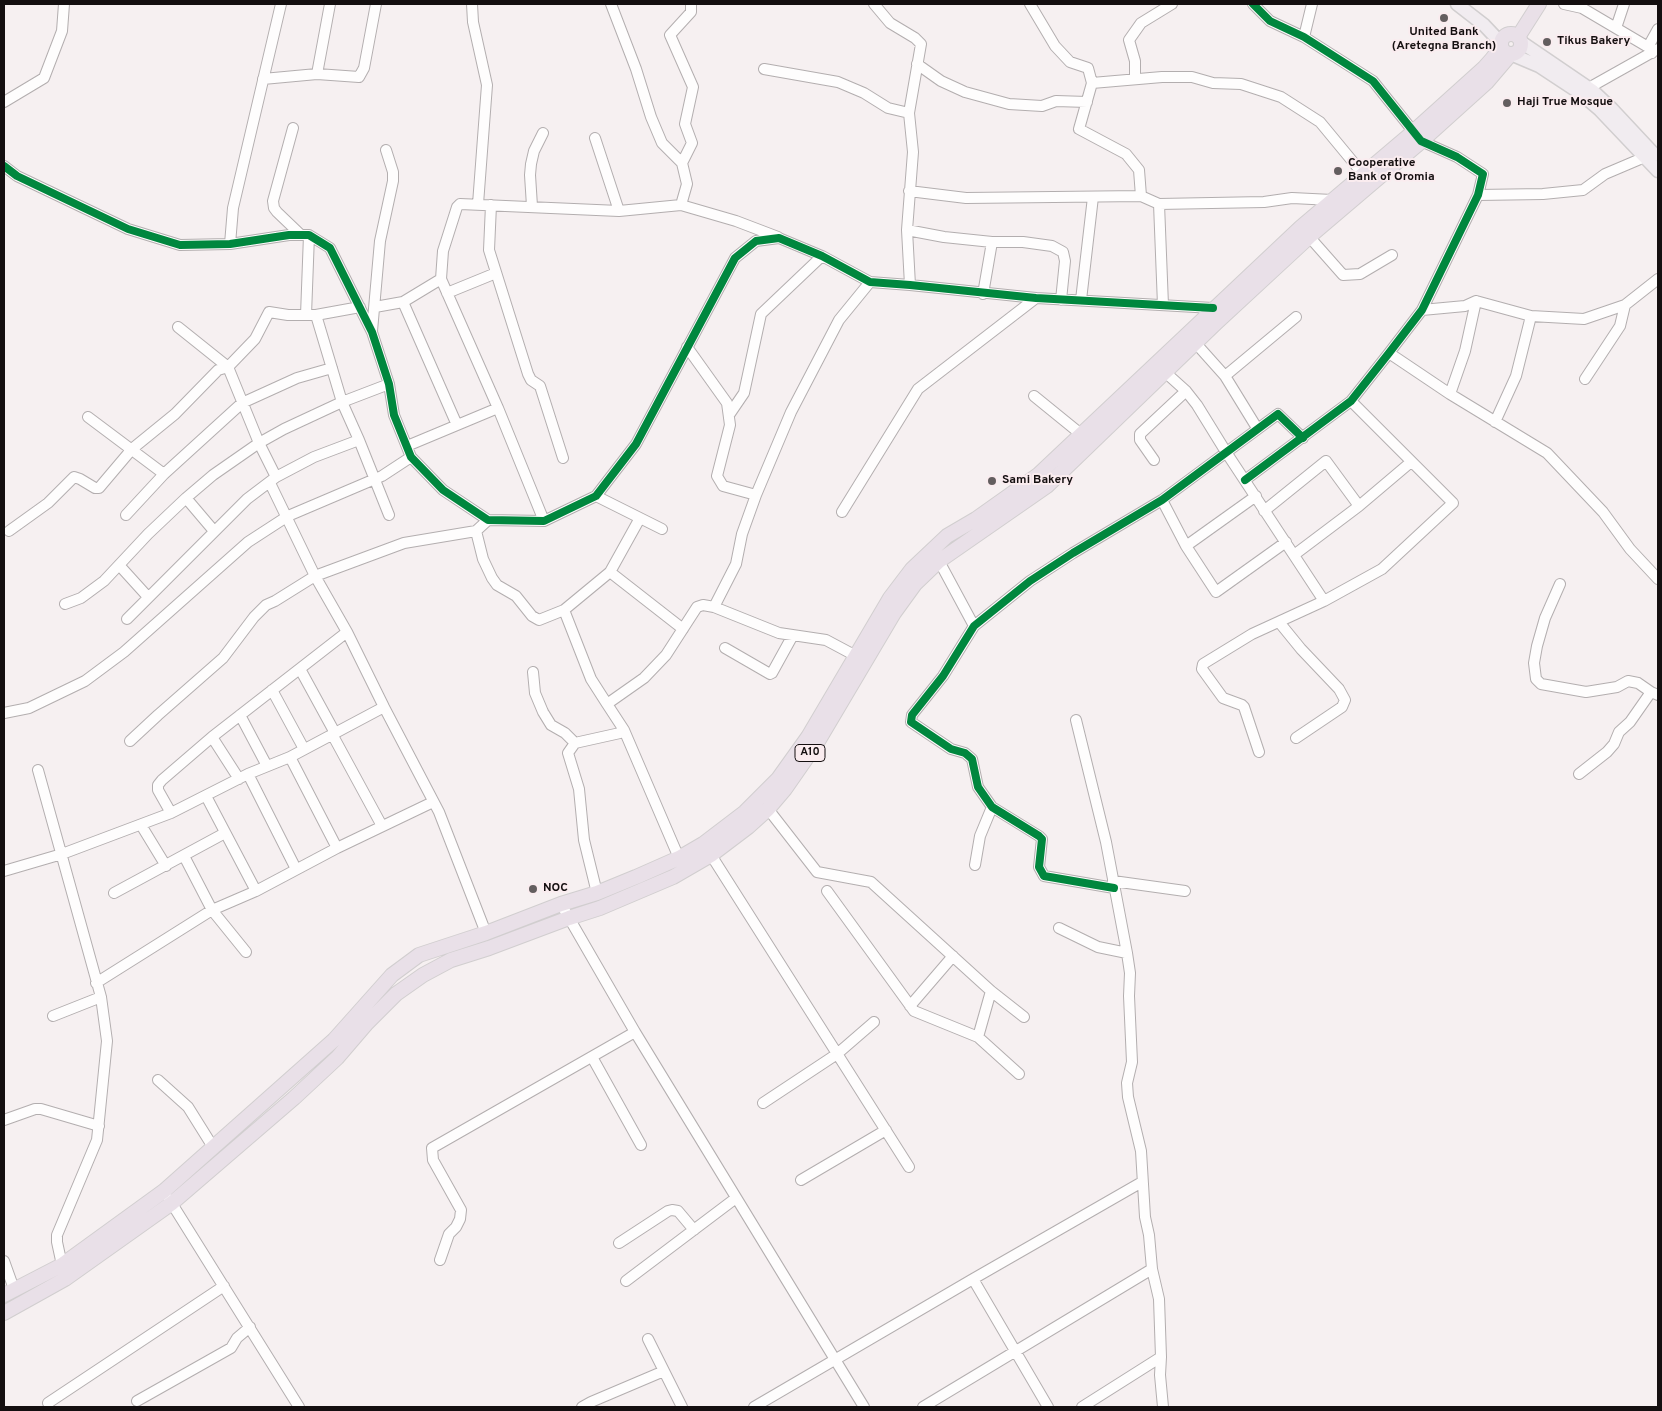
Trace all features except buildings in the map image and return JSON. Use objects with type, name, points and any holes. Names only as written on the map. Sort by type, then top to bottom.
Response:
[{"type":"highway","name":"A10","points":[[9,1292],[62,1265],[168,1197],[213,1147],[334,1040],[392,975],[419,956],[561,904],[597,893],[678,858],[725,828],[763,796],[812,740],[894,613],[915,584],[939,560],[1047,486],[1166,373],[1213,308],[1417,136],[1492,59],[1510,45],[1538,4]]},
{"type":"highway","name":"A10","points":[[4,1312],[65,1280],[294,1098],[337,1058],[367,1022],[396,994],[423,975],[451,960],[600,908],[673,877],[712,855],[748,827],[768,809],[785,789],[856,656],[890,598],[912,569],[946,536],[976,519],[1038,475],[1191,338],[1305,232],[1332,200],[1363,174],[1417,136]]},
{"type":"main road","points":[[1457,4],[1510,45],[1612,109],[1658,159]]},
{"type":"main road","points":[[1584,91],[1658,171]]},
{"type":"street","points":[[4,102],[44,78],[62,31],[64,4]]},
{"type":"street","points":[[230,244],[233,208],[281,4]]},
{"type":"street","points":[[316,74],[330,4]]},
{"type":"street","points":[[264,79],[316,74],[359,77],[362,73],[376,4]]},
{"type":"street","points":[[472,4],[473,22],[487,85],[478,204]]},
{"type":"street","points":[[611,4],[662,143],[682,163],[687,184],[681,206]]},
{"type":"street","points":[[682,163],[692,143],[685,124],[693,87],[670,35],[691,12],[691,4]]},
{"type":"street","points":[[874,4],[890,23],[915,38],[921,44],[910,113],[913,152],[907,230],[910,285]]},
{"type":"street","points":[[1030,4],[1054,46],[1070,62],[1088,68],[1092,83],[1079,129],[1126,154],[1139,170],[1141,196]]},
{"type":"street","points":[[1134,79],[1135,61],[1129,40],[1141,23],[1172,4]]},
{"type":"street","points":[[1245,480],[1351,401],[1389,353],[1422,310],[1478,195],[1483,174],[1457,157],[1417,136],[1373,81],[1304,37],[1270,21],[1253,4]]},
{"type":"street","points":[[1304,37],[1312,4]]},
{"type":"street","points":[[1564,4],[1582,8],[1653,50]]},
{"type":"street","points":[[1616,28],[1624,4]]},
{"type":"street","points":[[1584,91],[1653,50],[1658,29]]},
{"type":"street","points":[[917,64],[941,81],[965,92],[1009,104],[1042,106],[1056,101],[1087,102]]},
{"type":"street","points":[[764,69],[838,82],[864,93],[888,108],[910,113]]},
{"type":"street","points":[[1092,83],[1162,77],[1192,77],[1214,83],[1241,84],[1281,97],[1320,122],[1363,174]]},
{"type":"street","points":[[293,128],[273,201],[274,208],[305,235],[330,248],[372,332],[389,384],[394,415],[411,457],[443,490],[488,520],[544,521],[596,496],[636,444],[735,258],[756,241],[779,238]]},
{"type":"street","points":[[532,206],[531,164],[534,151],[543,133]]},
{"type":"street","points":[[595,138],[619,211]]},
{"type":"street","points":[[372,332],[380,241],[394,181],[386,150]]},
{"type":"street","points":[[1478,195],[1543,194],[1583,190],[1605,174],[1645,157]]},
{"type":"street","points":[[4,166],[18,176],[128,229],[180,245],[230,244],[289,235],[305,235]]},
{"type":"street","points":[[909,191],[966,198],[1141,196],[1159,204],[1264,202],[1292,198],[1332,200]]},
{"type":"street","points":[[1081,300],[1093,198]]},
{"type":"street","points":[[544,521],[498,408],[441,279],[443,251],[457,207],[460,204],[532,206],[586,211],[619,211],[681,206],[736,221],[779,238],[822,256],[870,282],[1061,300],[1213,308]]},
{"type":"street","points":[[1159,204],[1163,305]]},
{"type":"street","points":[[491,205],[489,250],[528,374],[531,380],[540,386],[564,458]]},
{"type":"street","points":[[907,230],[944,237],[992,242],[1023,242],[1052,246],[1063,252],[1065,261],[1061,300]]},
{"type":"street","points":[[1305,232],[1343,276],[1360,274],[1392,255]]},
{"type":"street","points":[[305,235],[311,315],[332,368],[342,402],[360,440],[389,516]]},
{"type":"street","points":[[983,294],[992,242]]},
{"type":"street","points":[[729,415],[744,393],[761,314],[822,256]]},
{"type":"street","points":[[447,293],[496,273]]},
{"type":"street","points":[[374,307],[403,302],[441,279]]},
{"type":"street","points":[[1422,310],[1465,306],[1476,301],[1531,316],[1584,318],[1625,305],[1658,279]]},
{"type":"street","points":[[714,607],[736,564],[742,534],[756,495],[791,412],[839,320],[870,282]]},
{"type":"street","points":[[842,512],[918,389],[1036,298]]},
{"type":"street","points":[[1450,394],[1465,351],[1476,301]]},
{"type":"street","points":[[403,302],[457,425]]},
{"type":"street","points":[[1585,379],[1620,326],[1625,305]]},
{"type":"street","points":[[9,531],[48,503],[74,478],[99,488],[132,449],[175,414],[218,370],[228,367],[255,339],[269,312],[288,315],[311,315],[360,306]]},
{"type":"street","points":[[1495,422],[1516,376],[1531,316]]},
{"type":"street","points":[[1225,376],[1296,317]]},
{"type":"street","points":[[178,327],[228,367],[273,480],[315,576],[347,632],[433,802],[446,830],[486,933]]},
{"type":"street","points":[[1191,338],[1225,376],[1257,428]]},
{"type":"street","points":[[687,347],[727,403],[730,425],[717,476],[723,486],[756,495]]},
{"type":"street","points":[[1389,353],[1450,394],[1547,453],[1603,512],[1630,549],[1658,579]]},
{"type":"street","points":[[126,515],[164,474],[242,403],[297,378],[332,368]]},
{"type":"street","points":[[1166,373],[1198,405],[1226,452],[1324,601]]},
{"type":"street","points":[[65,604],[81,598],[104,581],[148,534],[186,498],[213,475],[259,443],[342,402],[389,384]]},
{"type":"street","points":[[1154,460],[1140,440],[1140,434],[1186,391]]},
{"type":"street","points":[[1034,396],[1082,435]]},
{"type":"street","points":[[1259,752],[1244,707],[1223,698],[1202,668],[1203,664],[1252,634],[1324,601],[1382,569],[1453,503],[1351,401]]},
{"type":"street","points":[[407,446],[498,408]]},
{"type":"street","points":[[1186,891],[1113,885],[1044,876],[1039,867],[1042,839],[992,807],[978,787],[972,759],[965,752],[951,749],[911,722],[912,715],[943,676],[974,626],[1051,567],[1162,500],[1278,414],[1303,438]]},
{"type":"street","points":[[88,417],[164,474]]},
{"type":"street","points":[[126,619],[247,499],[273,480],[314,457],[360,440]]},
{"type":"street","points":[[4,713],[29,708],[85,681],[124,652],[248,542],[288,516],[374,479],[411,457]]},
{"type":"street","points":[[1264,511],[1326,461],[1359,506]]},
{"type":"street","points":[[1294,555],[1359,506],[1411,462]]},
{"type":"street","points":[[596,496],[662,530]]},
{"type":"street","points":[[1186,546],[1256,496]]},
{"type":"street","points":[[186,498],[214,531]]},
{"type":"street","points":[[1162,500],[1186,546],[1216,592],[1286,542]]},
{"type":"street","points":[[476,531],[483,559],[492,578],[497,585],[516,596],[532,616],[539,620],[564,610],[610,572],[640,518]]},
{"type":"street","points":[[130,741],[222,658],[254,617],[266,605],[315,576],[404,543],[476,531],[488,520]]},
{"type":"street","points":[[939,560],[974,626]]},
{"type":"street","points":[[119,565],[148,597]]},
{"type":"street","points":[[610,572],[683,629]]},
{"type":"street","points":[[1560,584],[1545,618],[1537,646],[1534,663],[1536,680],[1541,684],[1586,692],[1617,687],[1628,681],[1638,683],[1655,693],[1619,732],[1614,744],[1607,752],[1579,774]]},
{"type":"street","points":[[607,704],[644,678],[666,655],[697,607],[703,605],[714,607],[779,633],[826,640],[856,656]]},
{"type":"street","points":[[564,610],[591,679],[624,730],[678,858]]},
{"type":"street","points":[[1279,622],[1301,649],[1339,689],[1345,700],[1342,707],[1296,738]]},
{"type":"street","points":[[172,813],[158,790],[158,785],[212,737],[347,632]]},
{"type":"street","points":[[725,648],[770,674],[793,635]]},
{"type":"street","points":[[300,669],[382,826]]},
{"type":"street","points":[[533,672],[536,692],[543,712],[551,725],[565,733],[575,743]]},
{"type":"street","points":[[272,690],[304,750]]},
{"type":"street","points":[[4,871],[62,854],[172,813],[243,777],[304,750],[384,707]]},
{"type":"street","points":[[240,715],[267,766]]},
{"type":"street","points":[[1076,720],[1106,842],[1130,973],[1129,996],[1132,1062],[1127,1083],[1128,1097],[1141,1151],[1145,1217],[1149,1235],[1152,1269],[1159,1299],[1160,1375],[1163,1407]]},
{"type":"street","points":[[597,893],[584,840],[579,789],[568,753],[575,743],[620,733],[624,730]]},
{"type":"street","points":[[212,737],[243,777],[296,869]]},
{"type":"street","points":[[290,757],[337,848]]},
{"type":"street","points":[[38,770],[101,997],[107,1041],[98,1140],[57,1235],[62,1265]]},
{"type":"street","points":[[206,796],[256,891]]},
{"type":"street","points":[[96,982],[212,910],[256,891],[337,848],[433,802]]},
{"type":"street","points":[[975,865],[980,836],[992,807]]},
{"type":"street","points":[[768,809],[818,872],[870,882],[990,991],[1024,1017]]},
{"type":"street","points":[[141,825],[166,866]]},
{"type":"street","points":[[114,893],[225,833]]},
{"type":"street","points":[[712,855],[909,1167]]},
{"type":"street","points":[[184,856],[212,910],[246,952]]},
{"type":"street","points":[[827,891],[910,1006],[920,1014],[978,1037],[1019,1074]]},
{"type":"street","points":[[561,904],[635,1032],[864,1407]]},
{"type":"street","points":[[1059,928],[1098,947],[1127,953]]},
{"type":"street","points":[[910,1006],[953,956]]},
{"type":"street","points":[[978,1037],[990,991]]},
{"type":"street","points":[[53,1016],[101,997]]},
{"type":"street","points":[[763,1103],[838,1054],[874,1022]]},
{"type":"street","points":[[440,1260],[449,1234],[456,1227],[460,1219],[461,1210],[433,1160],[432,1148],[635,1032]]},
{"type":"street","points":[[592,1057],[642,1144]]},
{"type":"street","points":[[158,1080],[188,1107],[213,1147]]},
{"type":"street","points":[[284,1085],[294,1098]]},
{"type":"street","points":[[4,1120],[35,1109],[41,1109],[99,1126]]},
{"type":"street","points":[[801,1180],[886,1130]]},
{"type":"street","points":[[754,1407],[1142,1182]]},
{"type":"street","points":[[168,1197],[299,1407]]},
{"type":"street","points":[[626,1282],[736,1198]]},
{"type":"street","points":[[619,1243],[672,1210],[678,1211],[694,1230]]},
{"type":"street","points":[[4,1261],[9,1292]]},
{"type":"street","points":[[923,1407],[1152,1269]]},
{"type":"street","points":[[973,1279],[1048,1407]]},
{"type":"street","points":[[48,1402],[224,1286]]},
{"type":"street","points":[[138,1401],[231,1348],[236,1338],[250,1327]]},
{"type":"street","points":[[648,1338],[682,1407]]},
{"type":"street","points":[[1082,1407],[1161,1357]]},
{"type":"street","points":[[582,1407],[664,1371]]},
{"type":"cycle path","points":[[1245,480],[1351,401],[1389,353],[1422,310],[1478,195],[1483,174],[1457,157],[1421,141],[1373,81],[1304,37],[1270,21],[1253,4]]},
{"type":"cycle path","points":[[4,166],[17,176],[128,229],[180,245],[230,244],[289,235],[309,235],[330,248],[372,332],[389,384],[394,415],[411,457],[443,490],[488,520],[544,521],[596,496],[636,444],[735,258],[756,241],[779,238],[822,256],[870,282],[1036,298],[1213,308]]},
{"type":"cycle path","points":[[1114,888],[1044,876],[1039,867],[1042,839],[992,807],[978,787],[972,759],[965,753],[951,749],[911,722],[912,715],[943,676],[974,626],[1030,581],[1162,500],[1278,414],[1303,438]]},
{"type":"place","name":"United Bank (Aretegna Branch)","points":[[1444,18]]},
{"type":"place","name":"Tikus Bakery","points":[[1547,42]]},
{"type":"place","name":"Haji True Mosque","points":[[1507,103]]},
{"type":"place","name":"Cooperative Bank of Oromia","points":[[1338,171]]},
{"type":"place","name":"Sami Bakery","points":[[992,481]]},
{"type":"place","name":"NOC","points":[[533,889]]}]
